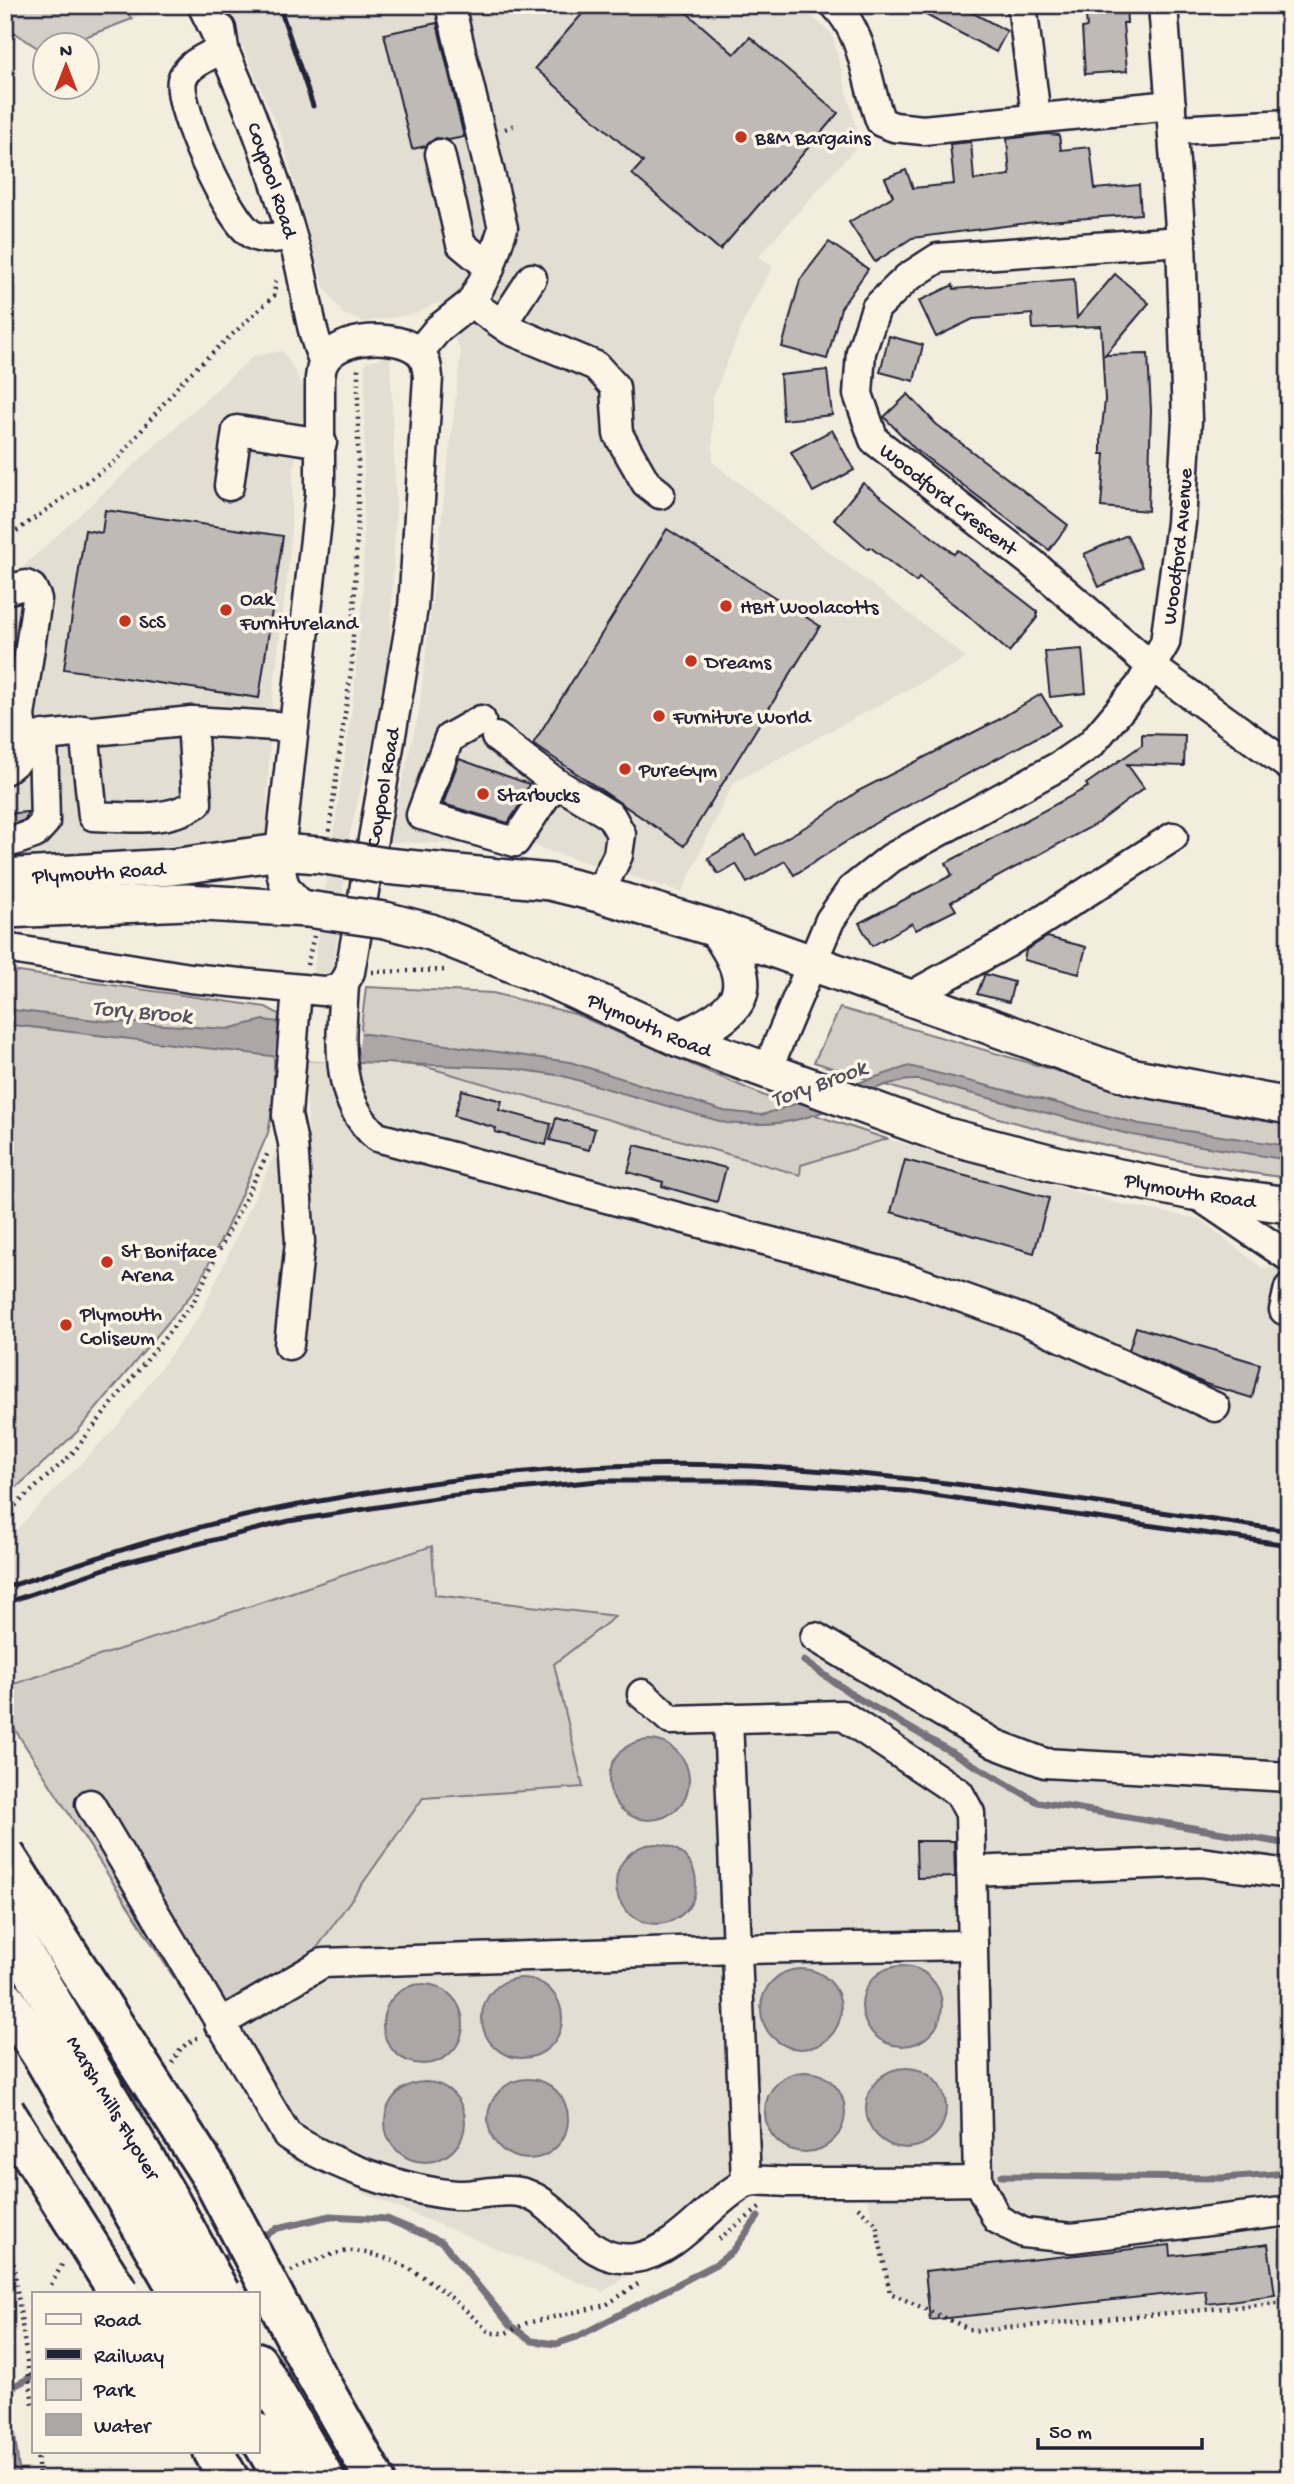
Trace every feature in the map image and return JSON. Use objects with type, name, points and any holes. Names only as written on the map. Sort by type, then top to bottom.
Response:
[{"type":"highway","points":[[5,1855],[211,2176],[310,2365],[375,2479]]},
{"type":"highway","name":"Marsh Mills Flyover","points":[[5,1923],[219,2292]]},
{"type":"highway","name":"Marsh Mills Flyover","points":[[5,1999],[43,2057],[179,2292]]},
{"type":"highway","points":[[5,2112],[117,2292]]},
{"type":"highway","points":[[259,2372],[284,2479]]},
{"type":"highway","points":[[272,2436],[325,2479]]},
{"type":"highway","points":[[214,2452],[229,2479]]},
{"type":"main road","name":"Plymouth Road","points":[[5,877],[184,866],[323,847],[386,866],[527,879],[599,894],[716,929],[1130,1076],[1289,1106]]},
{"type":"main road","name":"Plymouth Road","points":[[5,910],[186,902],[311,920],[385,920],[431,932],[542,976],[680,1039],[947,1136],[1060,1165],[1194,1192],[1289,1205]]},
{"type":"main road","points":[[680,1039],[717,1023],[737,1002],[741,977],[737,957],[716,929]]},
{"type":"street","name":"Coypool Road","points":[[202,5],[224,48],[272,173],[294,245],[315,342],[324,362],[320,378],[321,443],[315,555],[292,727],[280,852],[280,879],[311,920]]},
{"type":"street","points":[[217,5],[224,48],[188,68],[182,82],[184,102],[229,210],[252,235],[294,245]]},
{"type":"street","points":[[324,362],[337,349],[360,342],[402,343],[419,352],[438,329],[471,303],[490,268],[503,228],[450,5]]},
{"type":"street","points":[[835,5],[844,15],[856,40],[881,122],[894,127],[923,130],[1037,116],[1172,117],[1289,124]]},
{"type":"street","points":[[1022,5],[1037,116]]},
{"type":"street","name":"Woodford Avenue","points":[[767,1070],[830,920],[851,890],[891,858],[1059,766],[1091,744],[1116,718],[1152,667],[1165,643],[1181,523],[1187,420],[1181,241],[1163,5]]},
{"type":"street","points":[[440,153],[461,244],[490,268]]},
{"type":"street","name":"Woodford Crescent","points":[[1181,241],[938,258],[907,278],[876,308],[861,352],[858,394],[874,440],[1032,563],[1152,667],[1289,766]]},
{"type":"street","points":[[502,324],[532,278]]},
{"type":"street","points":[[471,303],[502,324],[596,366],[615,387],[618,434],[646,483],[660,494]]},
{"type":"street","name":"Coypool Road","points":[[419,352],[426,362],[428,377],[413,608],[347,979],[341,1063],[343,1082],[361,1123],[377,1137],[907,1279],[1022,1319],[1215,1407]]},
{"type":"street","points":[[229,486],[237,430],[321,443]]},
{"type":"street","points":[[5,590],[26,585],[32,589],[37,600],[20,716],[33,760],[31,821],[24,834],[10,843]]},
{"type":"street","points":[[26,737],[192,721],[292,727]]},
{"type":"street","points":[[84,730],[93,816],[144,817],[183,812],[197,803],[192,721]]},
{"type":"street","points":[[555,782],[515,842],[421,815],[449,738],[489,728],[555,782],[611,816],[621,834],[618,855],[599,894]]},
{"type":"street","points":[[5,770],[22,756],[26,737]]},
{"type":"street","points":[[909,997],[1007,943],[1172,837]]},
{"type":"street","points":[[5,948],[190,978],[295,1002],[334,991],[347,979]]},
{"type":"street","points":[[289,1345],[300,1242],[293,1143],[288,1115],[295,1002]]},
{"type":"street","points":[[1194,1192],[1289,1257]]},
{"type":"street","points":[[815,1637],[995,1744],[1045,1763],[1289,1777]]},
{"type":"street","points":[[642,1693],[671,1720],[842,1715],[959,1793],[970,1813],[978,2181],[997,2219],[1024,2233],[1072,2238],[1289,2211]]},
{"type":"street","points":[[728,1718],[746,2182]]},
{"type":"street","points":[[90,1804],[287,2135],[315,2154],[424,2191],[460,2195],[523,2192],[545,2204],[586,2244],[606,2256],[635,2258],[655,2250],[692,2228],[746,2182],[978,2181]]},
{"type":"street","points":[[971,1871],[1201,1862],[1289,1874]]},
{"type":"street","points":[[219,2024],[323,1963],[737,1949],[973,1945]]},
{"type":"path","points":[[5,539],[116,461],[184,379],[274,296],[278,264],[294,245]]},
{"type":"path","points":[[323,847],[352,663],[358,508],[359,368]]},
{"type":"path","points":[[295,1002],[311,954],[311,920]]},
{"type":"path","points":[[347,979],[456,970]]},
{"type":"path","points":[[5,1515],[71,1455],[194,1301],[269,1152]]},
{"type":"path","points":[[852,2201],[876,2224],[890,2293],[974,2331],[1289,2302]]},
{"type":"path","points":[[717,2240],[760,2206],[772,2204]]},
{"type":"path","points":[[5,2229],[13,2260],[32,2392]]},
{"type":"path","points":[[279,2277],[301,2266],[350,2251],[395,2261],[439,2285],[490,2333],[506,2333],[527,2323],[606,2305],[641,2282]]},
{"type":"path","points":[[37,2452],[39,2479]]},
{"type":"shaded area","points":[[120,5],[160,5],[132,19]]},
{"type":"shaded area","points":[[225,5],[799,5],[832,34],[860,143],[758,257],[773,266],[746,316],[712,399],[713,463],[967,658],[733,783],[682,892],[533,846],[388,842],[419,711],[461,352],[439,302],[415,314],[364,322],[343,314],[324,287],[282,138]]},
{"type":"shaded area","points":[[283,351],[307,394],[293,473],[290,553],[272,704],[265,840],[5,858],[5,583],[253,356]]},
{"type":"shaded area","points":[[390,356],[396,505],[389,670],[350,834],[333,972],[313,974],[353,701],[363,593],[365,362]]},
{"type":"shaded area","points":[[305,1060],[423,1066],[800,1175],[800,1165],[887,1139],[1120,1204],[1200,1219],[1262,1268],[1289,1268],[1289,2302],[974,2331],[890,2293],[865,2188],[774,2190],[748,2199],[602,2292],[365,2194],[288,2158],[5,1714],[5,1541],[119,1424],[200,1315],[280,1143],[309,1142]]},
{"type":"green space","points":[[5,5],[120,5],[132,19],[98,32],[32,32],[32,44],[5,26]]},
{"type":"green space","name":"St Boniface Arena","points":[[5,970],[266,1007],[279,1014],[274,1058],[274,1098],[268,1133],[224,1234],[195,1290],[77,1432],[5,1498]]},
{"type":"green space","points":[[366,987],[493,993],[575,1014],[788,1106],[887,1139],[801,1165],[800,1175],[423,1066],[357,1060]]},
{"type":"green space","points":[[840,1008],[1112,1087],[1289,1119],[1289,1178],[1230,1170],[1109,1146],[988,1115],[814,1062]]},
{"type":"green space","points":[[432,1546],[435,1595],[616,1616],[554,1664],[583,1787],[423,1798],[312,1955],[201,2020],[5,1714],[5,1687]]},
{"type":"water","points":[[5,1009],[104,1021],[227,1029],[264,1020],[570,1062],[724,1111],[762,1115],[909,1066],[1140,1124],[1289,1146],[1289,1160],[1132,1135],[919,1080],[906,1080],[880,1087],[817,1114],[794,1120],[772,1124],[738,1124],[726,1123],[563,1076],[510,1068],[305,1060],[5,1024]]},
{"type":"water","points":[[641,1740],[657,1740],[678,1751],[689,1772],[689,1788],[678,1809],[657,1820],[641,1820],[627,1814],[615,1802],[609,1788],[609,1772],[615,1758],[627,1746]]},
{"type":"water","points":[[648,1844],[664,1844],[685,1855],[696,1876],[696,1892],[685,1913],[664,1924],[648,1924],[634,1918],[622,1906],[616,1892],[616,1876],[622,1862],[634,1850]]},
{"type":"water","points":[[894,1966],[910,1966],[931,1977],[942,1998],[942,2014],[931,2035],[910,2046],[894,2046],[880,2040],[868,2028],[862,2014],[862,1998],[868,1984],[880,1972]]},
{"type":"water","points":[[793,1969],[809,1969],[830,1980],[841,2001],[841,2017],[830,2038],[809,2049],[793,2049],[779,2043],[767,2031],[761,2017],[761,2001],[767,1987],[779,1975]]},
{"type":"water","points":[[514,1978],[530,1978],[551,1989],[562,2010],[562,2026],[551,2047],[530,2058],[514,2058],[500,2052],[488,2040],[482,2026],[482,2010],[488,1996],[500,1984]]},
{"type":"water","points":[[415,1984],[431,1984],[452,1995],[463,2016],[463,2032],[452,2053],[431,2064],[415,2064],[401,2058],[389,2046],[383,2032],[383,2016],[389,2002],[401,1990]]},
{"type":"water","points":[[898,2068],[914,2068],[935,2079],[946,2100],[946,2116],[935,2137],[914,2148],[898,2148],[884,2142],[872,2130],[866,2116],[866,2100],[872,2086],[884,2074]]},
{"type":"water","points":[[797,2072],[813,2072],[834,2083],[845,2104],[845,2120],[834,2141],[813,2152],[797,2152],[783,2146],[771,2134],[765,2120],[765,2104],[771,2090],[783,2078]]},
{"type":"water","points":[[520,2079],[536,2079],[557,2090],[568,2111],[568,2127],[557,2148],[536,2159],[520,2159],[506,2153],[494,2141],[488,2127],[488,2111],[494,2097],[506,2085]]},
{"type":"water","points":[[417,2082],[433,2082],[454,2093],[465,2114],[465,2130],[454,2151],[433,2162],[417,2162],[403,2156],[391,2144],[385,2130],[385,2114],[391,2100],[403,2088]]},
{"type":"water","points":[[5,2344],[20,2479],[5,2479]]},
{"type":"pier","points":[[279,1018],[361,1029],[357,1064],[274,1058]]},
{"type":"building","points":[[590,5],[678,5],[734,54],[750,37],[838,113],[720,250],[632,174],[643,162],[535,68]]},
{"type":"building","points":[[907,5],[958,5],[1007,31],[996,52]]},
{"type":"building","points":[[1085,5],[1126,5],[1127,23],[1123,23],[1127,71],[1085,74],[1082,28],[1087,27]]},
{"type":"building","points":[[437,23],[464,137],[449,140],[436,138],[426,146],[412,149],[384,34]]},
{"type":"building","points":[[1059,135],[1061,150],[1090,147],[1095,189],[1139,185],[1141,214],[1035,222],[912,238],[875,262],[849,222],[893,196],[885,178],[906,170],[913,188],[954,184],[950,144],[971,142],[974,180],[1010,175],[1007,139]]},
{"type":"building","points":[[829,242],[868,269],[841,308],[827,359],[782,347],[800,280]]},
{"type":"building","points":[[1115,274],[1149,303],[1105,355],[1148,354],[1151,410],[1148,511],[1101,507],[1105,454],[1101,454],[1101,437],[1105,400],[1101,326],[1033,329],[1032,314],[973,319],[936,337],[919,301],[953,285],[954,289],[1074,279],[1077,318]]},
{"type":"building","points":[[889,336],[923,345],[914,381],[880,372]]},
{"type":"building","points":[[827,370],[832,415],[783,420],[780,375]]},
{"type":"building","points":[[908,394],[936,424],[1068,525],[1049,550],[915,449],[884,417]]},
{"type":"building","points":[[832,430],[854,470],[813,492],[791,452]]},
{"type":"building","points":[[863,483],[954,554],[958,550],[1037,611],[1037,618],[1009,652],[965,613],[919,578],[916,582],[870,547],[868,549],[834,519]]},
{"type":"building","points":[[105,510],[283,536],[259,698],[64,669],[85,530],[102,533]]},
{"type":"building","points":[[667,529],[820,626],[684,846],[533,744]]},
{"type":"building","points":[[1127,535],[1142,567],[1099,587],[1084,554]]},
{"type":"building","points":[[1082,649],[1086,693],[1050,697],[1045,652]]},
{"type":"building","points":[[1041,694],[1060,725],[877,822],[794,875],[785,861],[747,883],[736,864],[718,874],[708,858],[745,836],[756,855],[814,822],[858,791],[996,721]]},
{"type":"building","points":[[1142,734],[1185,735],[1184,766],[1127,764],[1144,788],[1098,823],[951,902],[956,910],[916,930],[912,923],[872,946],[859,923],[952,875],[946,863],[1088,787],[1086,784],[1142,745]]},
{"type":"building","name":"Starbucks","points":[[459,759],[529,784],[523,800],[508,823],[443,804]]},
{"type":"building","points":[[28,812],[25,820],[5,827],[5,814]]},
{"type":"building","points":[[1047,937],[1086,947],[1079,974],[1024,960],[1026,950]]},
{"type":"building","points":[[985,974],[1014,982],[1009,1002],[977,994]]},
{"type":"building","points":[[462,1090],[502,1101],[499,1110],[551,1124],[546,1145],[495,1132],[496,1128],[454,1116]]},
{"type":"building","points":[[556,1118],[595,1129],[589,1150],[550,1140]]},
{"type":"building","points":[[635,1145],[726,1168],[717,1202],[662,1186],[663,1182],[628,1172]]},
{"type":"building","points":[[905,1160],[1049,1198],[1034,1253],[891,1212]]},
{"type":"building","points":[[1136,1327],[1260,1364],[1252,1398],[1206,1384],[1129,1350]]},
{"type":"building","points":[[916,1841],[954,1841],[955,1877],[917,1878]]},
{"type":"building","points":[[1268,2244],[1275,2295],[1207,2304],[1205,2290],[930,2320],[925,2271],[1170,2245],[1171,2256]]},
{"type":"waterway","points":[[804,1661],[856,1697],[1038,1802],[1289,1844]]},
{"type":"waterway","points":[[1001,2176],[1222,2178],[1289,2173]]},
{"type":"waterway","points":[[258,2239],[278,2228],[330,2216],[387,2219],[442,2242],[511,2326],[532,2341],[556,2344],[577,2337],[718,2263],[733,2251],[758,2217]]},
{"type":"waterway","points":[[216,2263],[239,2250]]},
{"type":"waterway","points":[[5,2391],[32,2377]]},
{"type":"railway","points":[[279,5],[313,106]]},
{"type":"railway","points":[[5,1588],[110,1553],[252,1514],[460,1479],[634,1465],[750,1466],[885,1476],[1020,1492],[1289,1531]]},
{"type":"railway","points":[[5,1603],[122,1563],[289,1521],[448,1496],[598,1481],[752,1481],[905,1491],[1289,1545]]},
{"type":"place","name":"B&M Bargains","points":[[741,137]]},
{"type":"place","name":"HBH Woolacotts","points":[[726,606]]},
{"type":"place","name":"Oak Furnitureland","points":[[226,610]]},
{"type":"place","name":"ScS","points":[[125,621]]},
{"type":"place","name":"Dreams","points":[[691,661]]},
{"type":"place","name":"Furniture World","points":[[659,716]]},
{"type":"place","name":"PureGym","points":[[625,769]]},
{"type":"place","name":"Starbucks","points":[[483,794]]},
{"type":"place","name":"St Boniface Arena","points":[[107,1262]]},
{"type":"place","name":"Plymouth Coliseum","points":[[66,1325]]},
{"type":"water label","name":"Tory Brook","points":[[142,1010]]},
{"type":"water label","name":"Tory Brook","points":[[818,1082]]}]
